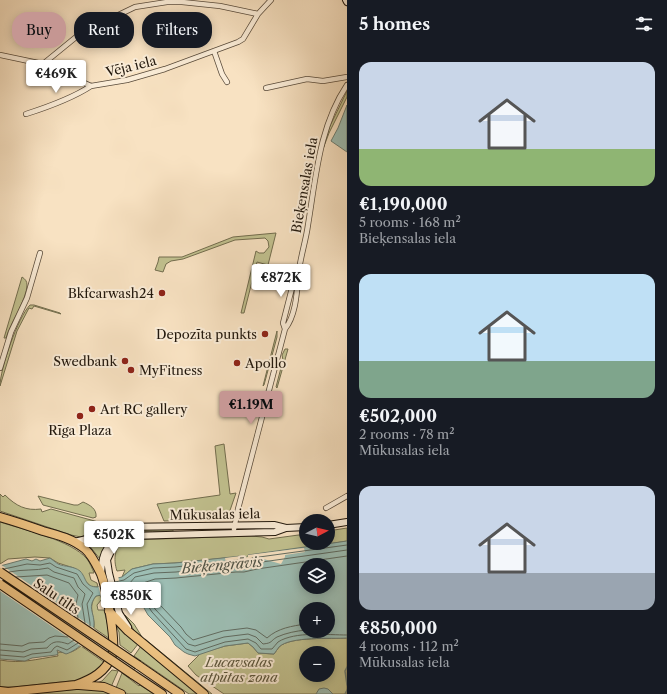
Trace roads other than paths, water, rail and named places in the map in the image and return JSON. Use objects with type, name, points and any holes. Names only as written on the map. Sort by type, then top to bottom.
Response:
[{"type":"highway","name":"Mūkusalas iela","points":[[0,516],[74,542],[86,550],[105,574],[111,606],[113,640],[113,653],[110,660],[100,673],[87,681],[76,685],[1,692]]},
{"type":"highway","name":"Salu tilts","points":[[0,572],[180,694]]},
{"type":"highway","name":"Salu tilts","points":[[0,584],[162,694]]},
{"type":"highway","points":[[111,606],[133,636],[204,694]]},
{"type":"highway","points":[[76,685],[104,687],[121,694]]},
{"type":"main road","points":[[335,524],[347,522]]},
{"type":"main road","name":"Mūkusalas iela","points":[[74,542],[87,539],[115,527],[274,525],[286,528],[299,527]]},
{"type":"main road","name":"Mūkusalas iela","points":[[105,574],[102,558],[113,542],[124,537],[275,532],[286,528]]},
{"type":"street","name":"Vēja iela","points":[[0,55],[43,64],[91,86],[127,80],[165,69],[241,40],[258,14],[271,0]]},
{"type":"street","points":[[43,64],[81,33],[135,7],[167,2],[182,2],[220,6],[258,14]]},
{"type":"street","points":[[214,51],[222,74],[227,82]]},
{"type":"street","points":[[266,88],[307,79],[323,81],[347,76]]},
{"type":"street","name":"Bieķensalas iela","points":[[234,533],[238,509],[285,329],[289,324],[296,298],[299,269],[308,228],[320,148],[328,123],[347,85]]},
{"type":"street","points":[[26,114],[55,104],[82,92],[91,86]]},
{"type":"street","points":[[0,368],[11,332],[27,298],[40,253]]},
{"type":"street","points":[[326,508],[347,496]]},
{"type":"water","points":[[347,105],[347,152],[331,141]]},
{"type":"water","name":"Bieķengrāvis","points":[[347,541],[347,638],[292,641],[284,643],[274,654],[258,653],[248,643],[225,646],[195,656],[184,652],[175,645],[170,637],[148,615],[137,598],[125,594],[111,597],[102,595],[96,596],[93,600],[91,606],[94,627],[92,632],[80,646],[66,654],[57,650],[58,654],[56,655],[32,658],[25,661],[0,659],[0,566],[26,559],[32,561],[36,559],[40,561],[50,558],[58,564],[78,569],[88,584],[93,587],[98,587],[104,581],[122,577],[132,569],[153,564],[241,556],[241,558],[248,557],[248,555],[299,548],[299,550],[335,550],[335,543]]},
{"type":"water","points":[[319,689],[328,689],[333,694],[316,694]]},
{"type":"waterway","points":[[347,667],[345,671],[347,685]]},
{"type":"waterway","points":[[345,694],[347,690]]},
{"type":"place","name":"Bkfcarwash24","points":[[162,293]]},
{"type":"place","name":"Depozīta punkts","points":[[265,334]]},
{"type":"place","name":"Swedbank","points":[[125,361]]},
{"type":"place","name":"Apollo","points":[[237,363]]},
{"type":"place","name":"MyFitness","points":[[131,370]]},
{"type":"place","name":"Art RC gallery","points":[[92,409]]},
{"type":"place","name":"Rīga Plaza","points":[[80,416]]},
{"type":"park label","name":"Lucavsalas atpūtas zona","points":[[239,670]]}]
